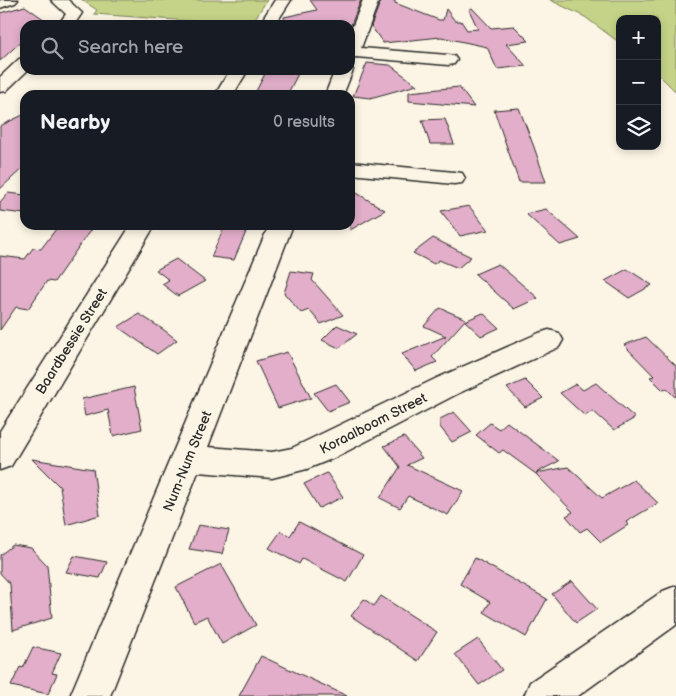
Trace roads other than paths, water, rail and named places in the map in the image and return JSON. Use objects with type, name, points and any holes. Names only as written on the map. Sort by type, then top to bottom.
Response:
[{"type":"street","points":[[0,3],[10,0]]},
{"type":"street","points":[[60,0],[74,13],[69,20]]},
{"type":"street","points":[[270,20],[283,0]]},
{"type":"street","points":[[355,40],[371,0]]},
{"type":"street","points":[[355,53],[448,60]]},
{"type":"street","points":[[0,87],[20,68]]},
{"type":"street","points":[[227,90],[236,75]]},
{"type":"street","points":[[336,90],[342,75]]},
{"type":"street","points":[[355,168],[454,178]]},
{"type":"street","name":"Baardbessie Street","points":[[0,457],[140,230]]},
{"type":"street","name":"Num-Num Street","points":[[90,696],[279,230]]},
{"type":"street","name":"Koraalboom Street","points":[[188,458],[272,465],[296,460],[324,449],[447,386],[548,340]]},
{"type":"street","points":[[544,696],[676,603]]}]
